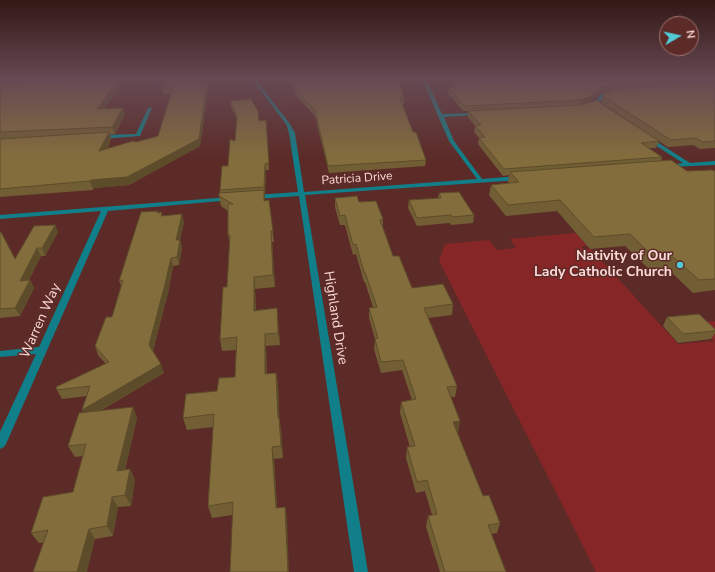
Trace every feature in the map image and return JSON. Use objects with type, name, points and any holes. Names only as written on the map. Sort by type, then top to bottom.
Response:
[{"type":"street","name":"Highland Drive","points":[[274,106],[288,124],[292,133],[361,572]]},
{"type":"street","points":[[436,106],[452,141],[481,180]]},
{"type":"street","points":[[91,138],[138,135],[150,108]]},
{"type":"street","points":[[440,116],[480,114]]},
{"type":"street","points":[[644,136],[689,165]]},
{"type":"street","points":[[666,167],[715,163]]},
{"type":"street","name":"Patricia Drive","points":[[247,198],[527,177]]},
{"type":"street","points":[[0,217],[239,199]]},
{"type":"street","name":"Warren Way","points":[[0,444],[105,209]]},
{"type":"street","points":[[0,354],[42,350]]},
{"type":"shaded area","points":[[576,233],[587,246],[581,246],[584,249],[591,249],[678,344],[714,341],[697,323],[715,321],[715,572],[596,572],[439,261],[445,244],[489,240],[497,250],[516,248],[510,239]]},
{"type":"building","points":[[0,106],[99,106],[97,109],[123,108],[112,127],[0,132]]},
{"type":"building","points":[[167,106],[204,106],[199,139],[127,177],[0,189],[0,139],[109,132],[99,151],[133,141],[136,142],[158,136]]},
{"type":"building","points":[[232,106],[255,106],[258,111],[259,121],[266,120],[269,163],[265,164],[264,187],[220,190],[222,166],[228,166],[230,139],[235,141],[237,116]]},
{"type":"building","points":[[311,106],[403,106],[413,132],[416,132],[426,160],[328,166],[315,110]]},
{"type":"building","points":[[568,106],[605,106],[659,141],[641,143],[662,157],[504,169],[479,138],[485,137],[475,126],[481,125],[468,111]]},
{"type":"building","points":[[618,106],[715,106],[715,141],[703,142],[696,138],[671,140]]},
{"type":"building","points":[[671,160],[687,171],[715,171],[715,279],[699,280],[673,257],[656,259],[630,234],[594,237],[560,200],[508,205],[491,185],[519,182],[510,172]]},
{"type":"building","points":[[264,190],[264,201],[269,200],[273,231],[271,231],[273,275],[254,277],[254,311],[277,308],[278,333],[265,334],[265,374],[276,373],[281,446],[272,447],[276,508],[285,507],[288,572],[230,572],[233,502],[208,506],[214,414],[183,418],[186,394],[217,391],[219,378],[235,377],[237,337],[220,339],[223,287],[227,287],[230,235],[228,235],[228,204],[233,204],[219,196],[219,193]]},
{"type":"building","points":[[459,192],[474,215],[452,217],[451,215],[417,218],[409,200],[441,198],[439,193]]},
{"type":"building","points":[[357,196],[359,202],[376,201],[383,219],[380,220],[393,256],[399,256],[412,288],[443,284],[453,304],[424,308],[457,386],[447,387],[460,421],[453,422],[483,496],[489,495],[500,523],[488,525],[506,572],[445,572],[428,516],[437,514],[427,480],[417,482],[407,447],[415,446],[401,402],[416,399],[403,360],[381,362],[375,339],[378,338],[369,308],[377,307],[364,272],[356,244],[353,245],[345,215],[340,216],[335,198]]},
{"type":"building","points":[[158,211],[157,213],[162,212],[161,216],[182,214],[176,240],[180,240],[177,257],[171,258],[149,345],[161,364],[82,410],[90,386],[57,390],[56,387],[109,362],[95,346],[106,317],[112,317],[123,280],[119,281],[141,212]]},
{"type":"building","points":[[55,225],[42,248],[37,248],[20,281],[30,280],[15,308],[0,309],[0,232],[15,259],[34,226]]},
{"type":"building","points":[[699,314],[715,329],[715,331],[683,334],[667,317]]},
{"type":"building","points":[[133,407],[117,471],[130,469],[125,495],[112,497],[107,526],[89,529],[77,572],[33,572],[48,530],[31,533],[43,497],[73,492],[86,444],[68,446],[79,413]]},
{"type":"place","name":"Nativity of Our Lady Catholic Church","points":[[680,265]]}]
